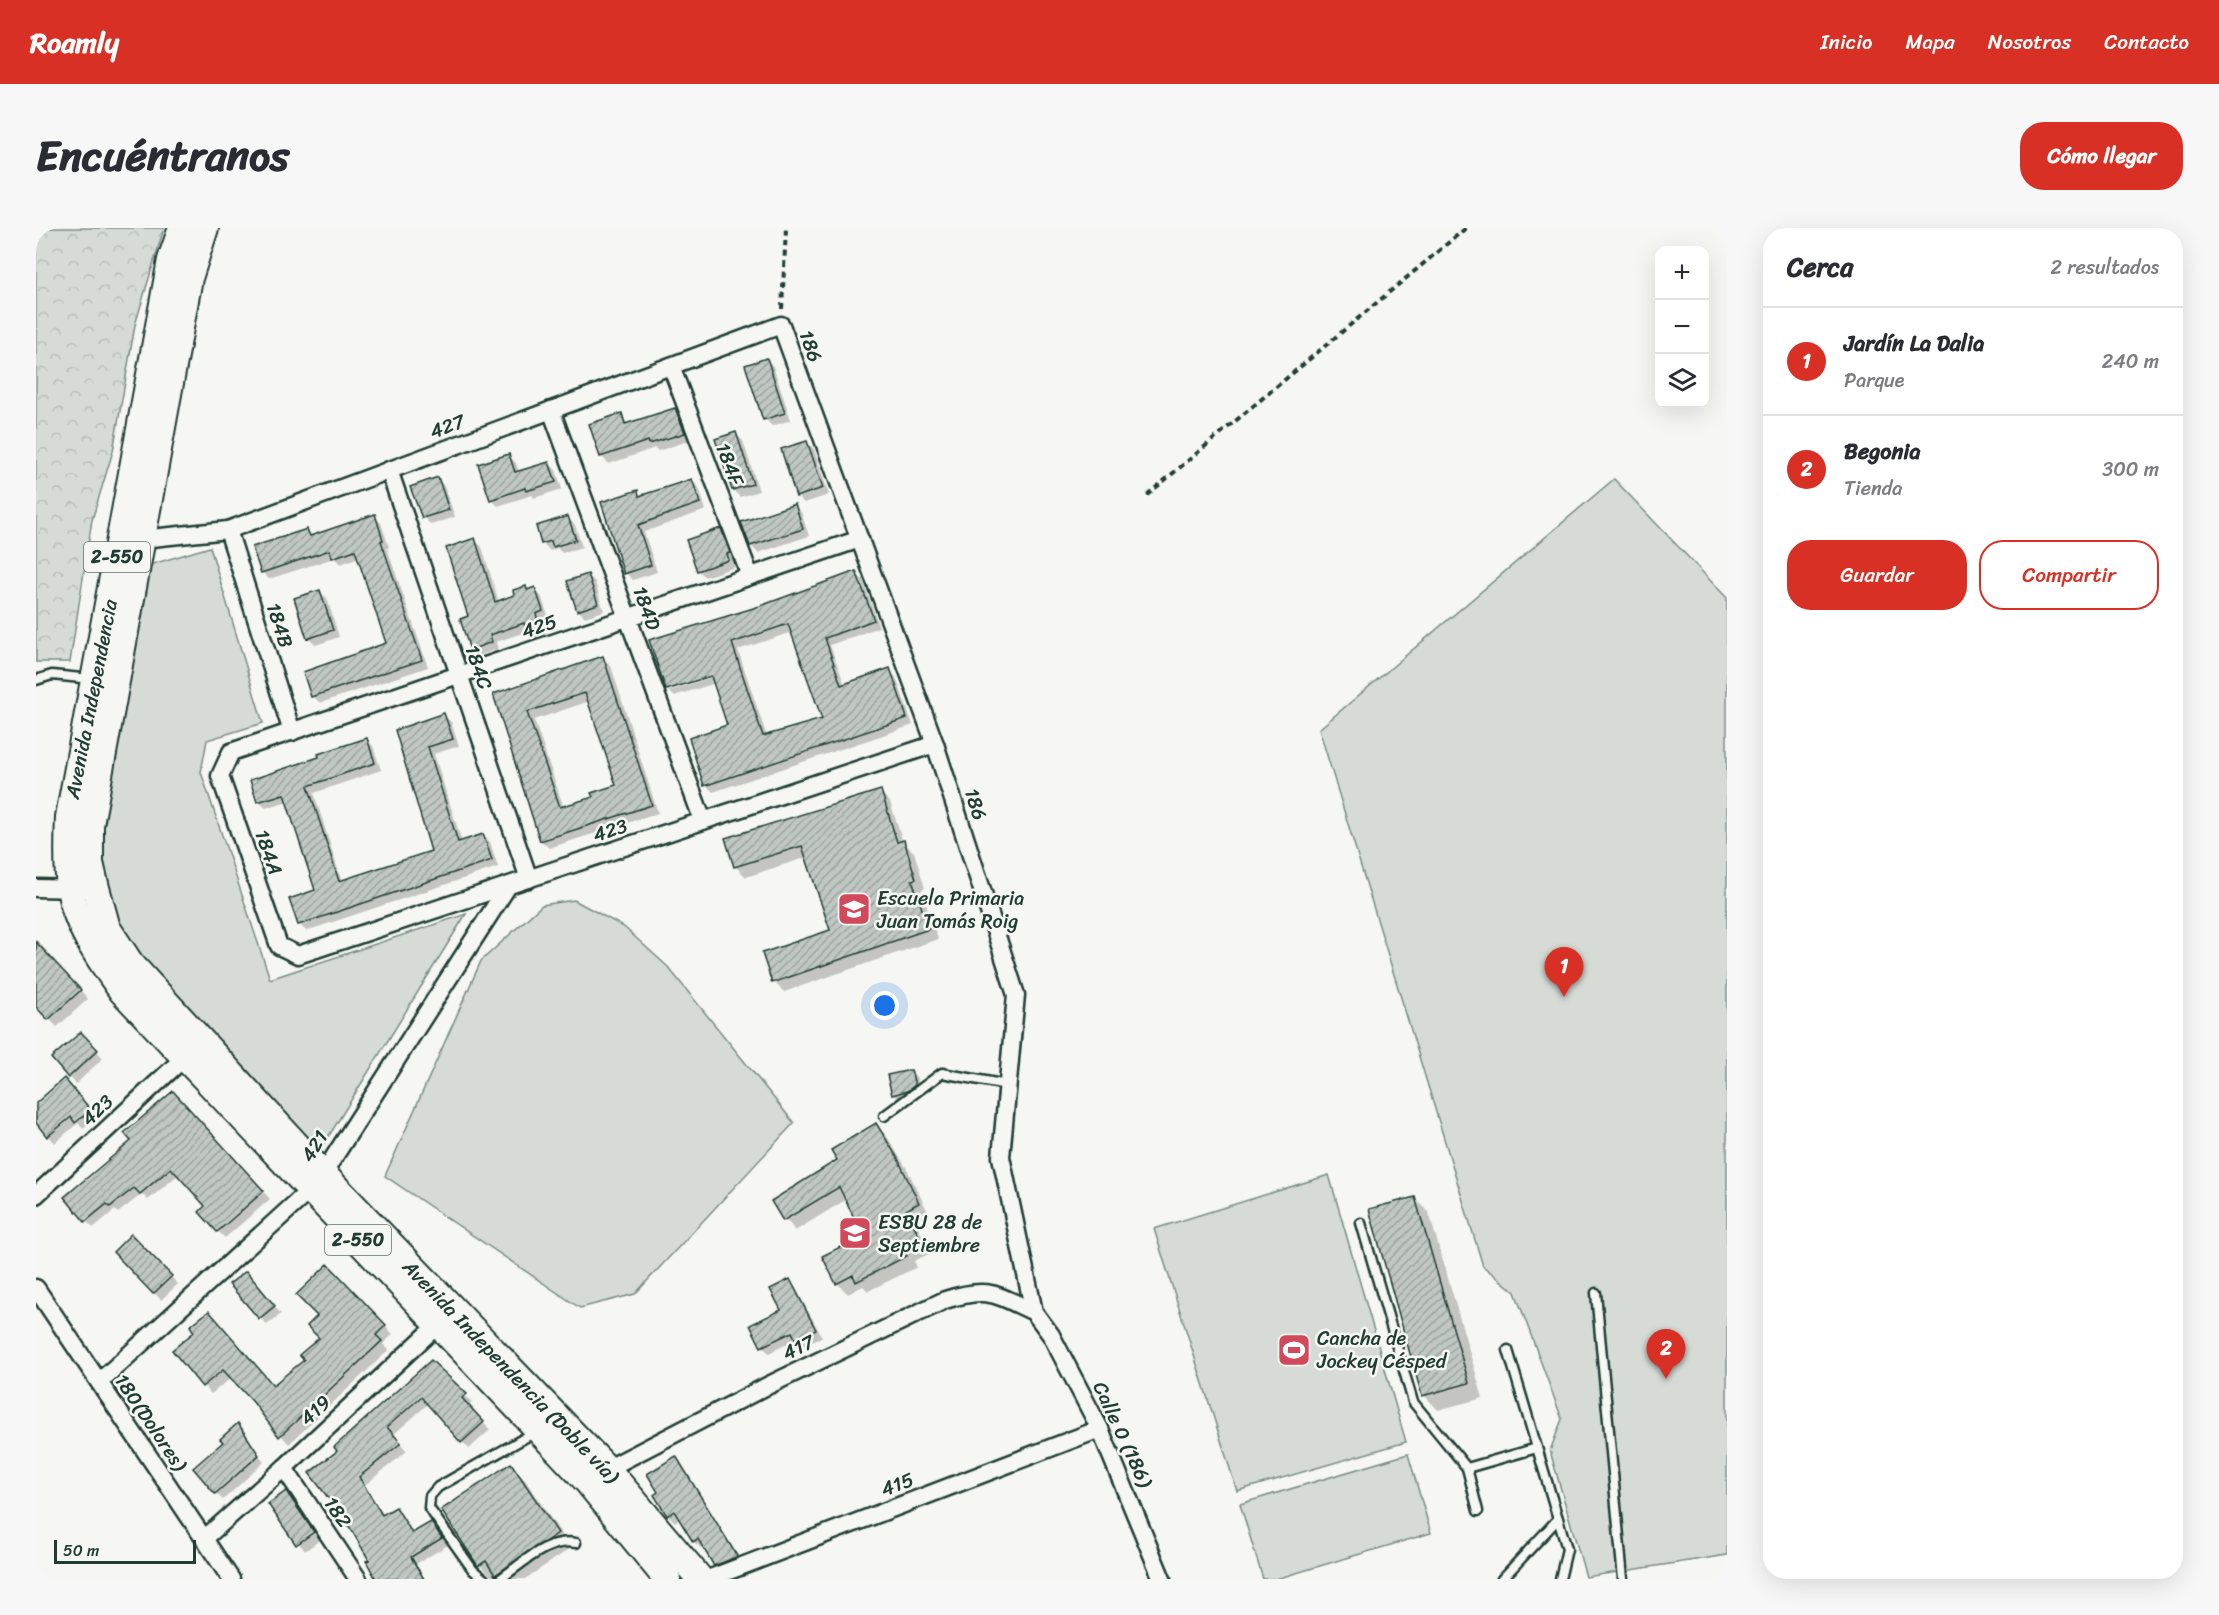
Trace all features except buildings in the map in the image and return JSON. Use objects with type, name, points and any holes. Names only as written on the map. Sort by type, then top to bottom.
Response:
[{"type":"main road","name":"Avenida Independencia","points":[[96,888],[90,863],[90,825],[171,260],[197,230]]},
{"type":"main road","name":"Avenida Independencia","points":[[70,889],[69,817],[94,679],[131,540]]},
{"type":"main road","name":"Avenida Independencia (Doble vía)","points":[[96,888],[107,928],[130,963],[316,1182]]},
{"type":"main road","name":"Avenida Independencia (Doble vía)","points":[[70,889],[79,920],[122,991],[316,1182],[596,1475],[700,1579]]},
{"type":"main road","name":"Avenida Independencia (Doble vía)","points":[[445,1317],[538,1430],[596,1475],[667,1579]]},
{"type":"street","name":"427","points":[[131,540],[228,530],[781,325]]},
{"type":"street","name":"186","points":[[781,325],[935,744],[1016,995],[1001,1157],[1034,1312]]},
{"type":"street","name":"184F","points":[[670,366],[750,576]]},
{"type":"street","name":"184D","points":[[551,410],[703,821]]},
{"type":"street","name":"184C","points":[[389,470],[529,879]]},
{"type":"street","name":"184B","points":[[228,530],[292,732]]},
{"type":"street","name":"425","points":[[231,752],[860,539]]},
{"type":"street","name":"423","points":[[298,955],[935,744]]},
{"type":"street","name":"184A","points":[[231,752],[220,776],[279,946],[298,955]]},
{"type":"street","name":"421","points":[[99,1382],[316,1182],[508,886]]},
{"type":"street","points":[[36,888],[96,888]]},
{"type":"street","name":"423","points":[[36,1195],[186,1056]]},
{"type":"street","name":"180(Dolores)","points":[[36,1288],[231,1579]]},
{"type":"street","name":"417","points":[[596,1475],[945,1299],[966,1293],[989,1291],[1034,1312]]},
{"type":"street","name":"Calle 0 (186)","points":[[1034,1312],[1051,1335],[1100,1429],[1162,1579]]},
{"type":"street","name":"419","points":[[205,1538],[284,1468],[445,1317]]},
{"type":"street","name":"415","points":[[708,1579],[1100,1429]]},
{"type":"street","name":"182","points":[[284,1468],[358,1579]]},
{"type":"lane","points":[[36,680],[52,675],[94,679]]},
{"type":"lane","points":[[884,1116],[942,1073],[1007,1085]]},
{"type":"lane","points":[[1361,1223],[1413,1402],[1467,1468],[1478,1511]]},
{"type":"lane","points":[[1596,1293],[1623,1579]]},
{"type":"lane","points":[[1508,1350],[1567,1549],[1560,1579]]},
{"type":"lane","points":[[484,1579],[473,1570],[429,1508],[430,1496],[438,1487],[538,1430]]},
{"type":"lane","points":[[1467,1468],[1537,1448]]},
{"type":"lane","points":[[1502,1579],[1558,1519]]},
{"type":"lane","points":[[500,1579],[553,1544],[565,1540],[576,1543]]},
{"type":"path","points":[[781,325],[786,228]]},
{"type":"path","points":[[1147,495],[1466,228]]},
{"type":"green space","points":[[36,228],[164,228],[135,325],[113,451],[92,520],[70,662],[36,662]]},
{"type":"green space","points":[[1614,479],[1727,598],[1727,1555],[1586,1577],[1550,1451],[1562,1419],[1515,1292],[1483,1266],[1319,729]]},
{"type":"green space","points":[[210,547],[263,723],[207,740],[201,772],[270,979],[466,914],[319,1152],[132,949],[108,905],[98,833],[149,565]]},
{"type":"green space","points":[[574,900],[624,927],[668,967],[794,1123],[635,1294],[580,1308],[385,1176],[481,961],[542,905]]},
{"type":"green space","points":[[1329,1175],[1406,1442],[1237,1491],[1154,1229]]},
{"type":"green space","points":[[1408,1454],[1431,1533],[1276,1579],[1263,1579],[1240,1504]]},
{"type":"place","name":"Escuela Primaria Juan Tomás Roig","points":[[854,909]]},
{"type":"place","name":"Jardín La Dalia","points":[[1564,997]]},
{"type":"place","name":"ESBU 28 de Septiembre","points":[[855,1233]]},
{"type":"place","name":"Cancha de Jockey Césped","points":[[1294,1350]]},
{"type":"place","name":"Begonia","points":[[1666,1379]]}]
